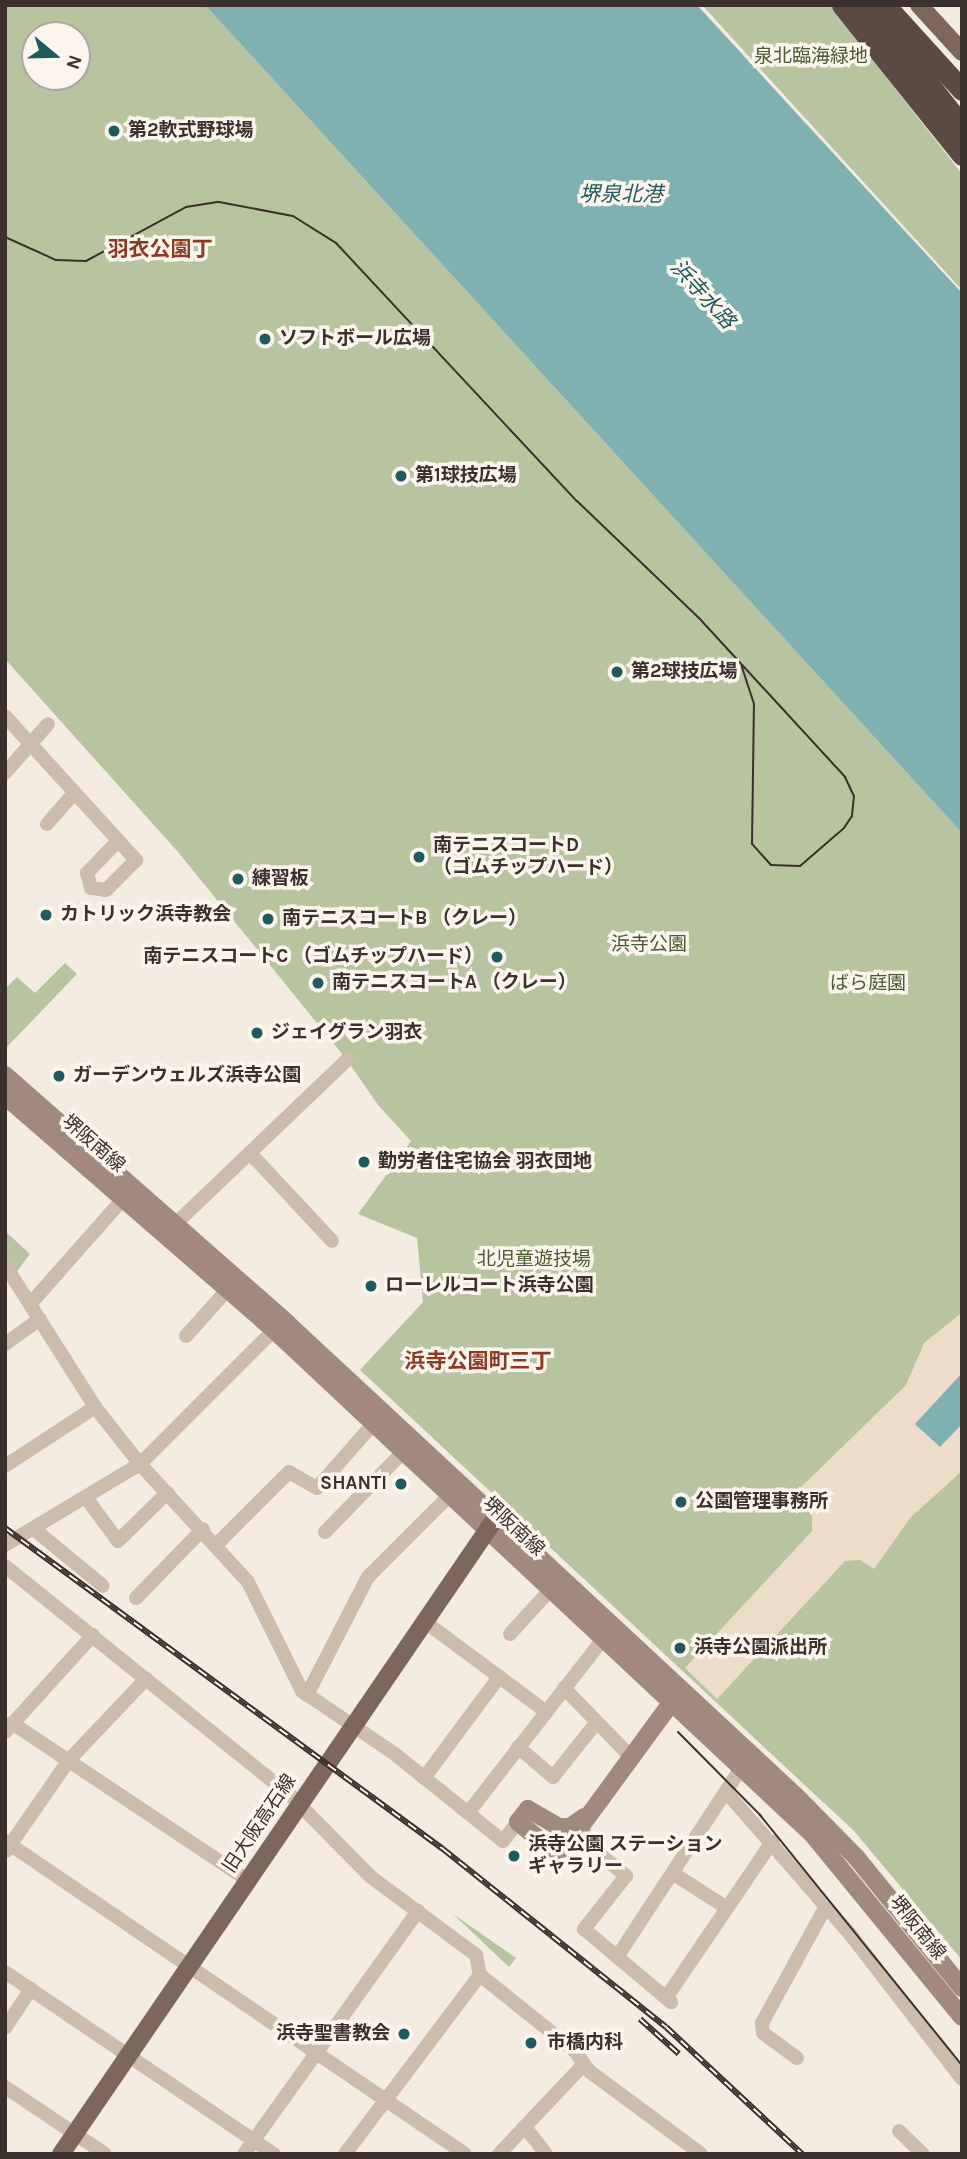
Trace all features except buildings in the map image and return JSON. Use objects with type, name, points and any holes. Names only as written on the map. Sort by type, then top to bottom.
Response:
[{"type":"highway","points":[[842,5],[962,155]]},
{"type":"highway","points":[[867,5],[962,124]]},
{"type":"highway","points":[[885,5],[962,90]]},
{"type":"main road","points":[[854,5],[962,124]]},
{"type":"main road","points":[[919,5],[962,52]]},
{"type":"main road","name":"堺阪南線","points":[[5,1075],[675,1697],[856,1857],[962,1988]]},
{"type":"main road","name":"堺阪南線","points":[[5,1096],[124,1198],[170,1229],[228,1289],[373,1424],[408,1447],[449,1496],[490,1524],[550,1590],[603,1639],[675,1697],[741,1768],[831,1855],[962,2017]]},
{"type":"main road","name":"旧大阪高石線","points":[[61,2154],[490,1524]]},
{"type":"main road","points":[[518,1822],[553,1850],[561,1851],[580,1829],[584,1817],[675,1697]]},
{"type":"street","points":[[5,716],[117,842]]},
{"type":"street","points":[[5,774],[48,724]]},
{"type":"street","points":[[47,824],[74,793]]},
{"type":"street","points":[[170,1229],[348,1060]]},
{"type":"street","points":[[250,1153],[332,1241]]},
{"type":"street","points":[[31,1303],[124,1198]]},
{"type":"street","points":[[5,1265],[95,1407],[140,1464],[217,1544],[247,1582],[307,1695],[424,1778],[503,1841],[518,1822]]},
{"type":"street","points":[[186,1336],[228,1289]]},
{"type":"street","points":[[5,1344],[40,1319]]},
{"type":"street","points":[[5,1545],[87,1499],[140,1464],[274,1330]]},
{"type":"street","points":[[5,1466],[95,1407]]},
{"type":"street","points":[[217,1544],[289,1472],[317,1488],[373,1424]]},
{"type":"street","points":[[326,1532],[408,1447]]},
{"type":"street","points":[[87,1499],[118,1541],[167,1493]]},
{"type":"street","points":[[307,1695],[368,1577],[449,1496]]},
{"type":"street","points":[[34,1529],[103,1587]]},
{"type":"street","points":[[136,1598],[203,1529]]},
{"type":"street","points":[[5,1566],[299,1802],[371,1877],[475,1955],[480,1975],[561,2039],[584,2064],[701,2154]]},
{"type":"street","points":[[510,1634],[550,1590]]},
{"type":"street","points":[[424,1620],[545,1711]]},
{"type":"street","points":[[93,1635],[8,1728],[69,1760],[247,1880]]},
{"type":"street","points":[[468,1813],[603,1639]]},
{"type":"street","points":[[424,1778],[499,1677]]},
{"type":"street","points":[[146,1679],[69,1760],[7,1846],[188,1965],[465,2154]]},
{"type":"street","points":[[564,1688],[630,1756]]},
{"type":"street","points":[[517,1747],[553,1777],[597,1723]]},
{"type":"street","points":[[617,1957],[674,1874],[741,1768]]},
{"type":"street","points":[[727,1793],[826,1906],[962,2079]]},
{"type":"street","points":[[584,1817],[584,1842],[626,1876],[584,1929],[668,1999],[772,1842]]},
{"type":"street","points":[[674,1874],[727,1908]]},
{"type":"street","points":[[797,2058],[763,2033],[762,2023],[826,1906]]},
{"type":"street","points":[[244,2154],[418,1911]]},
{"type":"street","points":[[5,1972],[274,2154]]},
{"type":"street","points":[[345,2154],[480,1975]]},
{"type":"street","points":[[5,2028],[31,1989]]},
{"type":"street","points":[[499,2154],[584,2064]]},
{"type":"street","points":[[5,2087],[105,2154]]},
{"type":"street","points":[[525,2127],[547,2154]]},
{"type":"street","points":[[898,2131],[923,2154]]},
{"type":"green space","name":"浜寺公園","points":[[5,5],[205,5],[962,833],[962,1960],[854,1831],[360,1370],[423,1302],[417,1238],[358,1214],[411,1141],[378,1105],[347,1060],[178,852],[5,659]]},
{"type":"green space","name":"泉北臨海緑地","points":[[702,5],[830,5],[962,174],[962,290]]},
{"type":"green space","points":[[65,963],[77,974],[5,1049],[5,989],[17,977],[35,993]]},
{"type":"green space","points":[[5,1231],[30,1254],[15,1274],[5,1257]]},
{"type":"green space","points":[[453,1914],[516,1958],[509,1967],[491,1950]]},
{"type":"shaded area","points":[[960,1314],[962,1471],[911,1517],[874,1569],[860,1560],[845,1561],[717,1699],[685,1668],[812,1531],[812,1513],[795,1493],[906,1385],[924,1343]]},
{"type":"water","name":"堺泉北港","points":[[205,5],[697,5],[962,293],[962,833]]},
{"type":"water","points":[[962,1373],[962,1424],[940,1447],[915,1424]]},
{"type":"tram line","points":[[5,237],[56,260],[86,261],[186,207],[219,202],[293,216],[336,243],[577,501],[699,618],[845,777],[854,796],[852,816],[844,828],[800,866],[771,865],[752,844],[754,704],[742,666]]},
{"type":"tram line","points":[[678,1732],[760,1815],[962,2065]]},
{"type":"railway","points":[[5,1528],[443,1849],[666,2027],[802,2154]]},
{"type":"railway","points":[[640,2019],[679,2054]]},
{"type":"place","name":"第2軟式野球場","points":[[114,131]]},
{"type":"place","name":"ソフトボール広場","points":[[265,339]]},
{"type":"place","name":"第1球技広場","points":[[401,476]]},
{"type":"place","name":"第2球技広場","points":[[617,672]]},
{"type":"place","name":"南テニスコートD （ゴムチップハード）","points":[[419,857]]},
{"type":"place","name":"練習板","points":[[238,879]]},
{"type":"place","name":"カトリック浜寺教会","points":[[46,915]]},
{"type":"place","name":"南テニスコートB （クレー）","points":[[268,919]]},
{"type":"place","name":"南テニスコートC （ゴムチップハード）","points":[[497,957]]},
{"type":"place","name":"南テニスコートA （クレー）","points":[[318,983]]},
{"type":"place","name":"ジェイグラン羽衣","points":[[257,1033]]},
{"type":"place","name":"ガーデンウェルズ浜寺公園","points":[[59,1076]]},
{"type":"place","name":"勤労者住宅協会 羽衣団地","points":[[364,1162]]},
{"type":"place","name":"ローレルコート浜寺公園","points":[[371,1286]]},
{"type":"place","name":"SHANTI","points":[[401,1484]]},
{"type":"place","name":"公園管理事務所","points":[[681,1502]]},
{"type":"place","name":"浜寺公園派出所","points":[[680,1648]]},
{"type":"place","name":"浜寺公園 ステーション ギャラリー","points":[[514,1856]]},
{"type":"place","name":"浜寺聖書教会","points":[[404,2034]]},
{"type":"place","name":"市橋内科","points":[[531,2043]]},
{"type":"district","name":"羽衣公園丁","points":[[160,249]]},
{"type":"district","name":"浜寺公園町三丁","points":[[478,1361]]},
{"type":"water label","name":"浜寺水路","points":[[703,294]]},
{"type":"park label","name":"ばら庭園","points":[[868,984]]},
{"type":"park label","name":"北児童遊技場","points":[[534,1260]]}]
